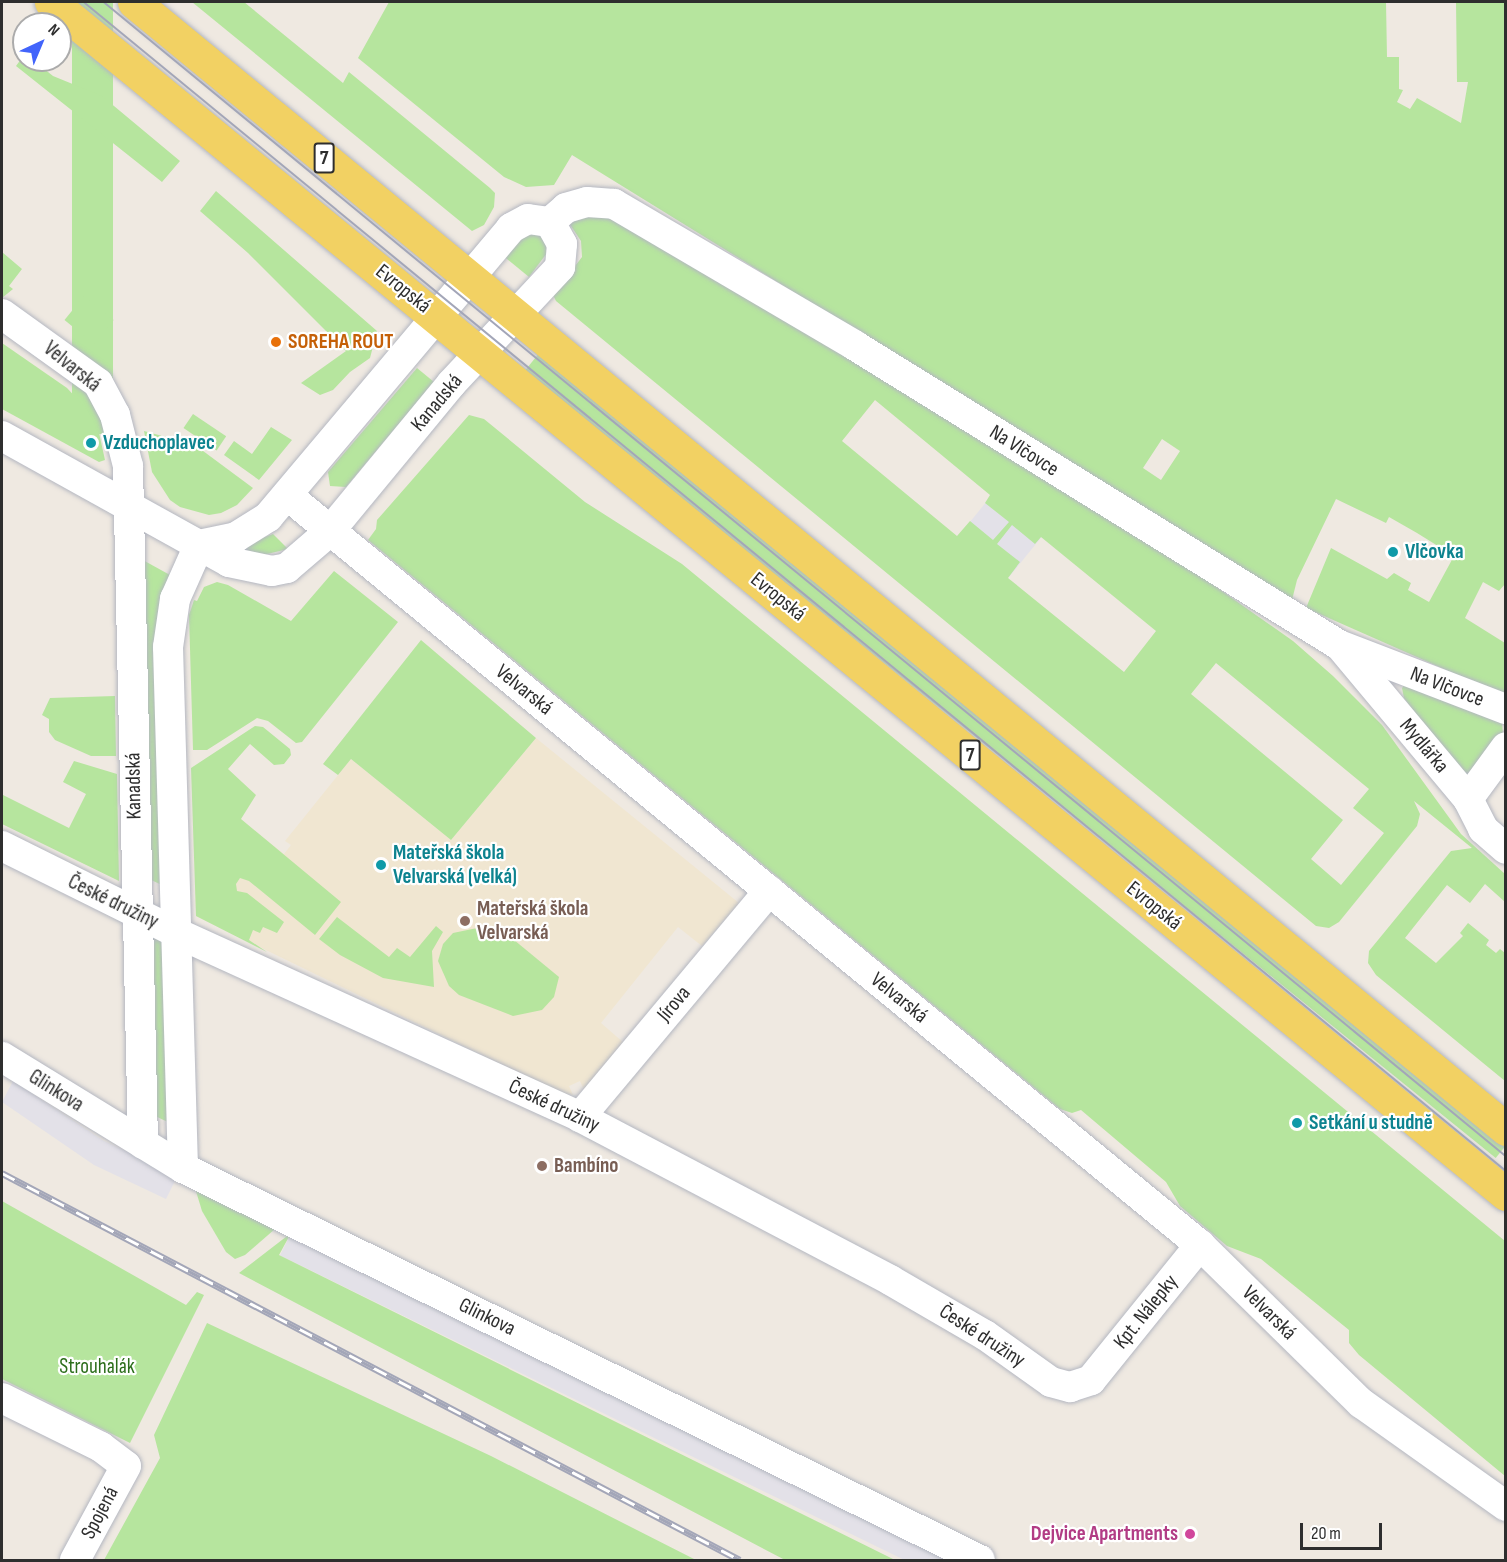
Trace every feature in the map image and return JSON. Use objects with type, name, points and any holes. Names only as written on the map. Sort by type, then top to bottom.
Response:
[{"type":"main road","name":"Evropská","points":[[51,2],[1506,1194]]},
{"type":"main road","name":"7","points":[[134,2],[1506,1129]]},
{"type":"street","name":"Na Vlčovce","points":[[550,222],[566,208],[587,202],[614,204],[639,215],[1339,645],[1506,709]]},
{"type":"street","points":[[198,544],[225,541],[247,531],[287,495],[511,228],[528,219],[550,222],[562,244],[560,267],[514,315]]},
{"type":"street","name":"Velvarská","points":[[2,314],[87,373],[108,397],[128,466],[129,506]]},
{"type":"street","name":"Kanadská","points":[[142,1144],[129,506],[229,562],[272,571],[287,568],[330,531],[514,315]]},
{"type":"street","points":[[2,436],[129,506]]},
{"type":"street","name":"Velvarská","points":[[287,495],[1200,1245],[1361,1403],[1506,1506]]},
{"type":"street","name":"Kanadská","points":[[183,1168],[168,647],[175,599],[198,544]]},
{"type":"street","name":"Mydlářka","points":[[1339,645],[1468,799],[1483,830],[1506,849]]},
{"type":"street","points":[[1468,799],[1506,747]]},
{"type":"street","name":"České družiny","points":[[2,846],[177,933],[580,1117],[890,1280],[985,1335],[1051,1382],[1070,1387],[1091,1380]]},
{"type":"street","name":"Jírova","points":[[580,1117],[769,891]]},
{"type":"street","name":"Glinkova","points":[[2,1057],[183,1168],[980,1560]]},
{"type":"street","name":"Kpt. Nálepky","points":[[1091,1380],[1200,1245]]},
{"type":"street","name":"Spojená","points":[[2,1398],[101,1447],[126,1466],[75,1560]]},
{"type":"shaded area","points":[[991,496],[1042,537],[1009,577],[958,536]]},
{"type":"shaded area","name":"Mateřská škola Velvarská","points":[[536,738],[739,903],[702,946],[678,927],[601,1023],[624,1043],[584,1090],[580,1081],[569,1086],[573,1095],[558,1092],[196,916],[193,819],[240,819],[284,854],[291,845],[285,841],[351,759],[451,840]]},
{"type":"shaded area","points":[[13,1081],[104,1141],[178,1175],[166,1199],[94,1165],[2,1102]]},
{"type":"shaded area","points":[[291,1233],[953,1556],[950,1560],[904,1560],[280,1255]]},
{"type":"green space","points":[[72,2],[113,2],[113,434],[72,434]]},
{"type":"green space","points":[[192,2],[244,2],[343,83],[349,72],[495,193],[494,207],[484,225],[472,231]]},
{"type":"green space","points":[[389,2],[1386,2],[1387,57],[1399,57],[1399,89],[1403,90],[1397,102],[1410,109],[1417,98],[1461,123],[1468,82],[1457,82],[1456,2],[1505,2],[1505,584],[1499,591],[1483,582],[1465,618],[1505,643],[1505,696],[1306,608],[1331,548],[1387,579],[1394,573],[1411,583],[1408,590],[1429,602],[1454,556],[1389,517],[1386,523],[1336,499],[1297,580],[1292,600],[572,155],[554,185],[526,187],[504,177],[358,58]],"holes":[[[1162,439],[1180,451],[1161,480],[1143,468]]]},
{"type":"green space","points":[[24,72],[48,72],[102,96],[180,161],[162,182]]},
{"type":"green space","points":[[216,191],[377,331],[370,358],[350,372],[333,390],[320,395],[301,383],[346,351],[248,253],[200,211]]},
{"type":"green space","points":[[572,215],[623,219],[1202,577],[1293,641],[1333,676],[1382,725],[1461,834],[1505,874],[1505,902],[1485,884],[1470,903],[1447,885],[1405,938],[1436,963],[1463,936],[1460,933],[1468,923],[1489,940],[1486,945],[1496,953],[1500,949],[1505,953],[1505,1081],[1376,975],[1368,963],[1369,951],[1451,851],[1472,848],[1414,801],[1420,814],[1417,826],[1339,922],[1329,928],[1316,926],[556,301],[553,295],[582,257],[581,241],[569,223]],"holes":[[[875,400],[990,495],[985,503],[1009,522],[993,540],[970,521],[957,536],[842,441]],[[1012,525],[1035,544],[1041,537],[1156,631],[1124,672],[1008,578],[1020,562],[997,544]],[[1216,663],[1369,789],[1353,808],[1384,833],[1341,885],[1311,859],[1343,820],[1191,694]]]},
{"type":"green space","points":[[517,231],[545,236],[547,253],[529,277],[501,254]]},
{"type":"green space","points":[[2,252],[22,269],[9,286],[13,289],[2,298]]},
{"type":"green space","points":[[84,296],[114,320],[94,344],[64,320]]},
{"type":"green space","points":[[2,343],[67,388],[96,419],[105,460],[99,462],[2,409]]},
{"type":"green space","points":[[540,352],[1506,1134],[1506,1145],[1496,1158],[524,371]]},
{"type":"green space","points":[[417,368],[434,382],[346,487],[330,486],[328,472]]},
{"type":"green space","points":[[193,414],[226,436],[217,450],[183,428]]},
{"type":"green space","points":[[469,415],[484,419],[585,502],[682,564],[1505,1241],[1505,1476],[1359,1355],[1349,1343],[1349,1330],[1261,1259],[1227,1246],[1180,1206],[1166,1182],[1081,1110],[1072,1113],[1060,1109],[368,540],[376,529],[377,520]]},
{"type":"green space","points":[[271,427],[292,440],[259,480],[224,455],[234,441],[252,454]]},
{"type":"green space","points":[[144,431],[195,445],[253,488],[237,505],[221,513],[209,515],[180,507],[170,500],[152,472]]},
{"type":"green space","points":[[273,534],[288,549],[263,555],[235,548]]},
{"type":"green space","points":[[141,559],[170,575],[164,886],[149,879]]},
{"type":"green space","points":[[334,571],[398,622],[302,742],[296,743],[268,721],[257,718],[207,750],[193,750],[189,615],[194,600],[197,601],[204,587],[217,582],[228,585],[291,621]]},
{"type":"green space","points":[[421,640],[536,738],[451,840],[351,759],[338,775],[323,764]]},
{"type":"green space","points":[[1406,683],[1502,723],[1503,735],[1467,776],[1458,771],[1404,698],[1402,688]]},
{"type":"green space","points":[[115,696],[116,756],[91,756],[55,740],[49,732],[49,719],[42,715],[50,698]]},
{"type":"green space","points":[[255,726],[263,727],[290,749],[291,755],[284,764],[274,765],[250,744],[228,769],[256,795],[241,819],[341,902],[315,935],[249,881],[240,878],[236,884],[237,891],[247,893],[284,922],[277,933],[263,927],[260,933],[253,930],[249,940],[267,952],[196,916],[191,768]]},
{"type":"green space","points":[[74,761],[117,774],[119,881],[2,824],[3,795],[69,828],[86,794],[63,782]]},
{"type":"green space","points":[[337,917],[389,957],[397,948],[410,957],[436,926],[443,932],[432,951],[434,987],[383,978],[340,955],[319,939]]},
{"type":"green space","points":[[482,927],[503,931],[559,977],[554,997],[542,1010],[513,1016],[459,995],[449,986],[438,961],[443,944],[453,933]]},
{"type":"green space","points":[[163,932],[170,1123],[155,1116],[151,934]]},
{"type":"green space","points":[[195,1188],[283,1222],[245,1255],[235,1259],[226,1252],[202,1211]]},
{"type":"green space","name":"Strouhalák","points":[[2,1201],[186,1305],[197,1292],[204,1295],[130,1443],[2,1379]]},
{"type":"green space","points":[[291,1233],[279,1255],[895,1560],[785,1560],[239,1273]]},
{"type":"green space","points":[[207,1323],[491,1456],[696,1560],[104,1560],[160,1458],[154,1435]]},
{"type":"tram line","points":[[84,2],[1506,1171]]},
{"type":"tram line","points":[[104,2],[1506,1156]]},
{"type":"railway","points":[[2,1173],[740,1560]]},
{"type":"place","name":"SOREHA ROUT","points":[[276,342]]},
{"type":"place","name":"Vzduchoplavec","points":[[91,443]]},
{"type":"place","name":"Vlčovka","points":[[1393,552]]},
{"type":"place","name":"Mateřská škola Velvarská (velká)","points":[[381,865]]},
{"type":"place","name":"Mateřská škola Velvarská","points":[[465,921]]},
{"type":"place","name":"Setkání u studně","points":[[1297,1123]]},
{"type":"place","name":"Bambíno","points":[[542,1166]]},
{"type":"place","name":"Dejvice Apartments","points":[[1190,1534]]}]
